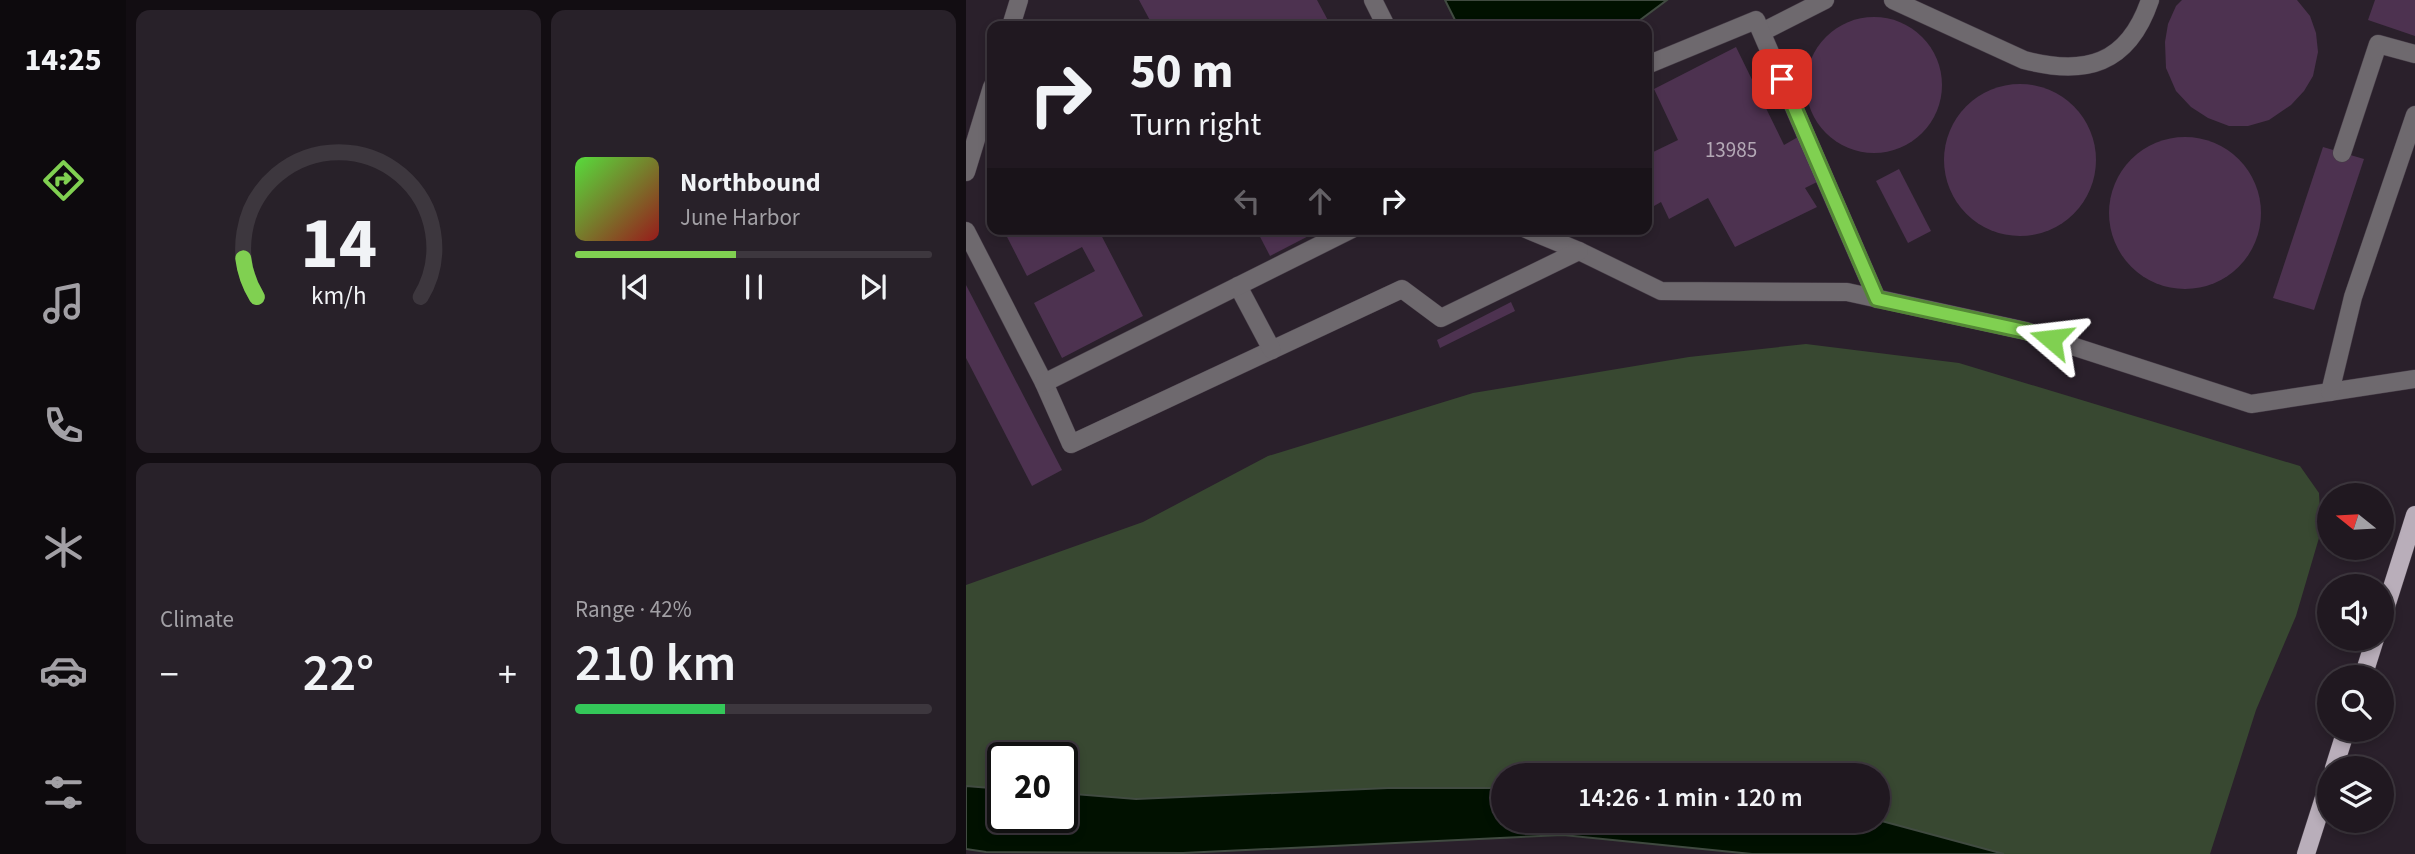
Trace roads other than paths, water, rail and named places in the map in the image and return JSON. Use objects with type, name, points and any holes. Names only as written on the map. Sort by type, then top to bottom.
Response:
[{"type":"main road","points":[[2394,581],[2415,515]]},
{"type":"main road","points":[[2306,854],[2317,820]]},
{"type":"lane","points":[[1013,21],[1019,0]]},
{"type":"lane","points":[[1373,0],[1384,21]]},
{"type":"lane","points":[[1762,32],[1825,0]]},
{"type":"lane","points":[[1893,0],[2024,60],[2045,66],[2078,68],[2109,57],[2129,41],[2150,0]]},
{"type":"lane","points":[[1652,63],[1756,20],[1877,299]]},
{"type":"lane","points":[[2342,153],[2378,44],[2415,54]]},
{"type":"lane","points":[[966,172],[987,103]]},
{"type":"lane","points":[[2330,392],[2353,297],[2415,115]]},
{"type":"lane","points":[[966,231],[1044,383],[1071,443],[1402,289],[1441,318],[1578,251]]},
{"type":"lane","points":[[1044,383],[1340,235]]},
{"type":"lane","points":[[1535,235],[1578,251],[1661,291],[1847,292],[2025,331],[2251,404],[2415,379]]},
{"type":"lane","points":[[1238,286],[1272,349]]}]
